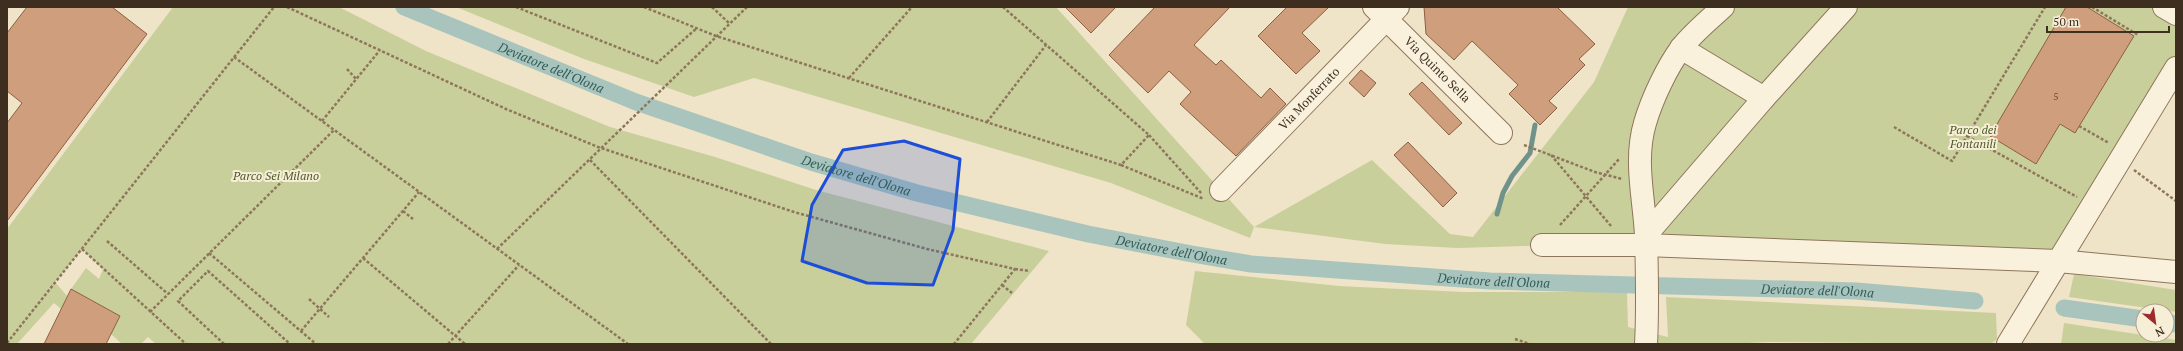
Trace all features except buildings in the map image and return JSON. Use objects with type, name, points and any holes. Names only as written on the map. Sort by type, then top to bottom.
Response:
[{"type":"street","points":[[1646,342],[1641,247],[1640,183],[1641,150],[1645,124],[1658,90],[1681,48],[1697,30],[1723,7]]},
{"type":"street","points":[[1641,247],[1764,98],[1846,7]]},
{"type":"street","points":[[2164,7],[2176,14]]},
{"type":"street","name":"Via Quinto Sella","points":[[1386,11],[1501,133]]},
{"type":"street","name":"Via Monferrato","points":[[1221,190],[1386,11]]},
{"type":"street","points":[[1681,48],[1764,98]]},
{"type":"street","points":[[2008,344],[2176,68]]},
{"type":"street","points":[[1542,245],[2058,261],[2176,272]]},
{"type":"path","points":[[7,343],[274,7]]},
{"type":"path","points":[[287,7],[506,109],[601,148],[794,212],[927,249],[1030,271]]},
{"type":"path","points":[[516,7],[657,63],[697,28]]},
{"type":"path","points":[[644,7],[716,36],[1121,165],[1209,201],[1149,135],[1003,7]]},
{"type":"path","points":[[712,7],[730,24]]},
{"type":"path","points":[[497,249],[747,7]]},
{"type":"path","points":[[849,78],[912,7]]},
{"type":"path","points":[[1894,127],[1952,161],[2045,7]]},
{"type":"path","points":[[2092,7],[2138,35]]},
{"type":"path","points":[[987,122],[1046,45]]},
{"type":"path","points":[[322,121],[380,50]]},
{"type":"path","points":[[234,57],[628,344]]},
{"type":"path","points":[[347,69],[356,79]]},
{"type":"path","points":[[2079,126],[2122,157],[2129,166],[2176,201]]},
{"type":"path","points":[[150,312],[334,130]]},
{"type":"path","points":[[1121,165],[1149,135]]},
{"type":"path","points":[[1967,136],[2092,206]]},
{"type":"path","points":[[1524,146],[1605,174],[1640,183]]},
{"type":"path","points":[[1542,245],[1624,153]]},
{"type":"path","points":[[1551,155],[1586,196],[1641,247]]},
{"type":"path","points":[[590,160],[771,344]]},
{"type":"path","points":[[301,331],[419,192]]},
{"type":"path","points":[[403,211],[413,219]]},
{"type":"path","points":[[108,241],[168,294]]},
{"type":"path","points":[[82,249],[186,344]]},
{"type":"path","points":[[209,253],[316,344]]},
{"type":"path","points":[[363,258],[465,344]]},
{"type":"path","points":[[448,344],[519,265]]},
{"type":"path","points":[[954,344],[1015,269]]},
{"type":"path","points":[[224,344],[178,302],[208,271],[290,344]]},
{"type":"path","points":[[1002,285],[1012,293]]},
{"type":"path","points":[[309,299],[329,317]]},
{"type":"path","points":[[1515,339],[1530,344]]},
{"type":"highlighted area","points":[[904,141],[960,159],[953,230],[933,285],[867,283],[802,261],[812,205],[843,150]]},
{"type":"green space","name":"Parco Sei Milano","points":[[173,7],[339,7],[426,51],[610,127],[715,157],[816,190],[1049,251],[971,344],[156,344],[148,337],[141,344],[122,344],[111,334],[120,316],[71,289],[86,268],[99,279],[103,269],[82,249],[55,282],[67,296],[61,309],[54,303],[17,344],[7,344],[7,229]]},
{"type":"green space","points":[[456,7],[1056,7],[1254,227],[1250,238],[1111,183],[754,78],[694,97],[584,59]]},
{"type":"green space","name":"Parco dei Fontanili","points":[[1628,7],[2176,7],[2176,55],[2048,271],[1528,246],[1457,248],[1385,244],[1254,227],[1372,160],[1450,234],[1473,237],[1594,82]]},
{"type":"green space","points":[[1195,271],[1339,286],[1463,292],[1627,292],[1628,327],[1668,337],[1666,297],[1996,313],[1997,339],[1991,344],[1769,342],[1727,344],[1205,344],[1186,325]]},
{"type":"green space","points":[[2074,274],[2176,290],[2176,312],[2175,303],[2135,303],[2135,306],[2069,297]]},
{"type":"green space","points":[[2064,323],[2135,334],[2135,343],[2175,343],[2176,340],[2176,344],[2061,344]]},
{"type":"waterway","name":"Deviatore dell'Olona","points":[[404,7],[636,102],[811,162],[917,193],[1088,234],[1192,254],[1251,264],[1490,281],[1856,291],[1975,301]]},
{"type":"waterway","points":[[1497,214],[1503,193],[1512,176],[1530,153],[1535,125]]},
{"type":"waterway","name":"Deviatore dell'Olona","points":[[2064,308],[2135,318]]}]
